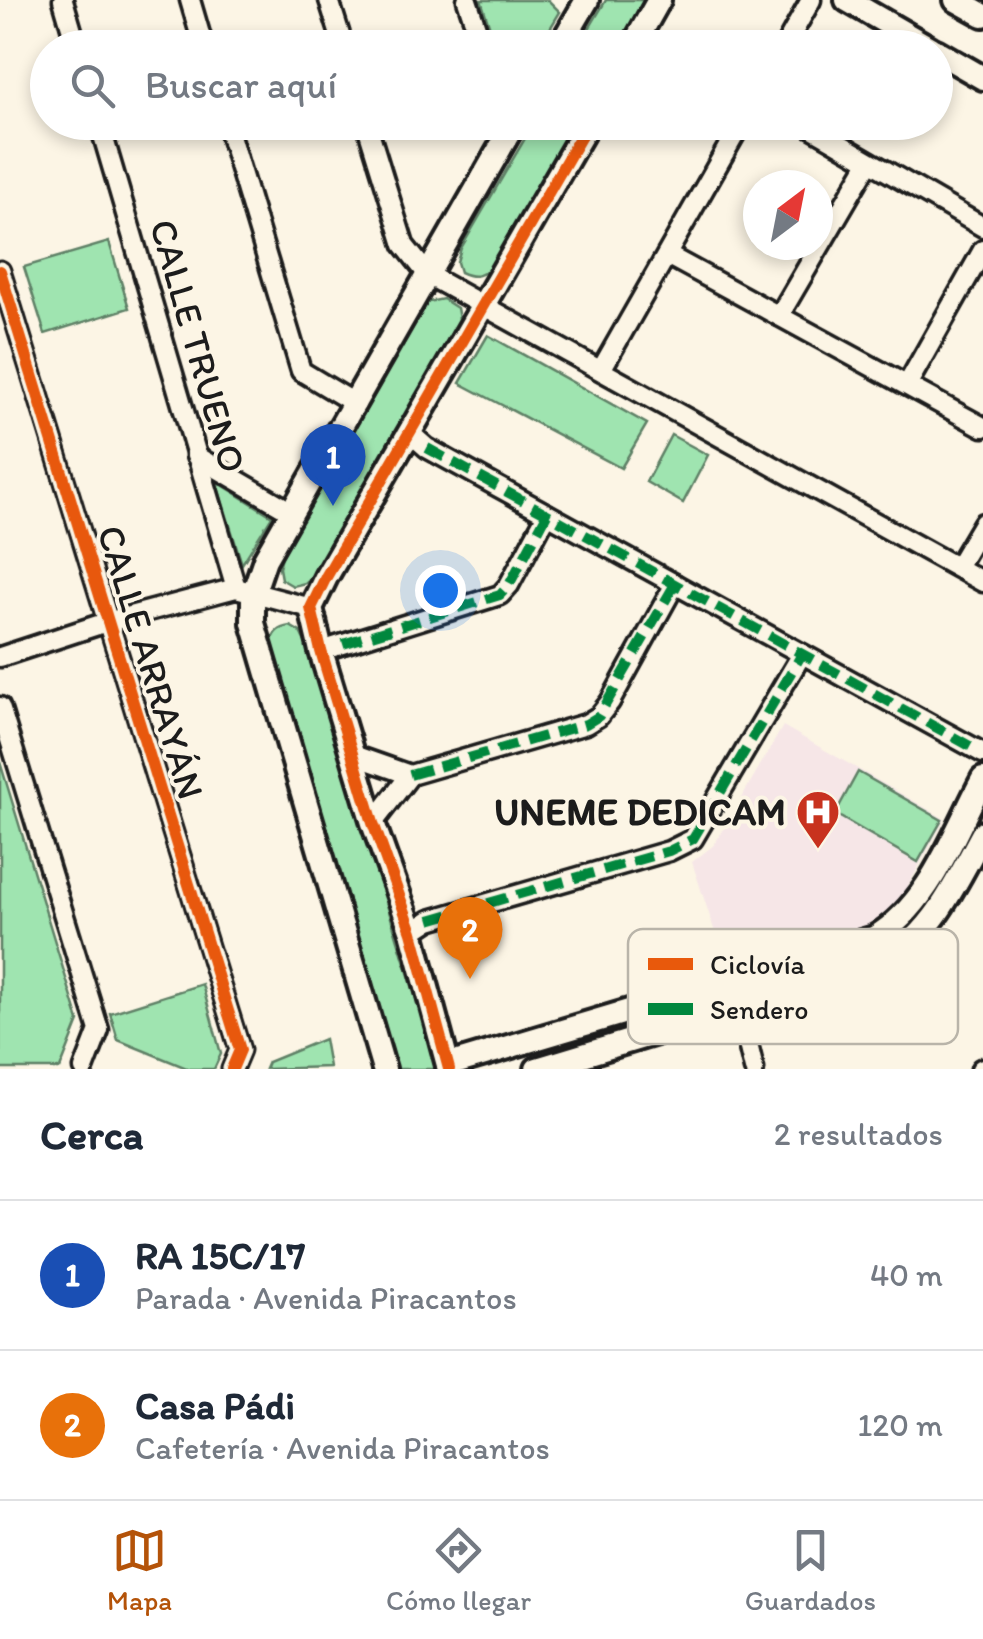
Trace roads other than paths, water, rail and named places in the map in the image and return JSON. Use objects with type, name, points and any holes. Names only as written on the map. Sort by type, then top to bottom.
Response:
[{"type":"street","points":[[64,0],[72,30]]},
{"type":"street","points":[[190,0],[199,30]]},
{"type":"street","points":[[330,0],[339,30]]},
{"type":"street","points":[[466,0],[477,30]]},
{"type":"street","points":[[569,30],[587,0]]},
{"type":"street","points":[[642,30],[659,0]]},
{"type":"street","points":[[794,30],[811,0]]},
{"type":"street","points":[[847,0],[900,30]]},
{"type":"street","points":[[956,0],[983,15]]},
{"type":"street","points":[[953,61],[983,78]]},
{"type":"street","name":"CALLE TRUENO","points":[[104,140],[196,456],[245,591]]},
{"type":"street","points":[[231,140],[300,370],[356,404]]},
{"type":"street","points":[[372,140],[404,245],[428,275],[983,582]]},
{"type":"street","points":[[380,1064],[245,591],[356,404],[504,140]]},
{"type":"street","points":[[579,140],[311,608],[320,650],[412,932],[449,1067],[628,1013]]},
{"type":"street","points":[[601,370],[732,140]]},
{"type":"street","points":[[833,140],[983,227]]},
{"type":"street","points":[[779,316],[870,162]]},
{"type":"street","points":[[907,385],[983,250]]},
{"type":"street","points":[[667,254],[983,426]]},
{"type":"street","name":"CALLE ARRAYÁN","points":[[0,271],[240,1050],[232,1069]]},
{"type":"street","points":[[410,433],[427,448],[983,753]]},
{"type":"street","points":[[196,456],[292,512]]},
{"type":"street","points":[[320,650],[500,594],[509,585],[547,514]]},
{"type":"street","points":[[957,568],[983,523]]},
{"type":"street","points":[[353,755],[410,774],[586,724],[599,716],[675,584]]},
{"type":"street","points":[[0,658],[107,622],[245,591],[311,608]]},
{"type":"street","points":[[412,932],[430,920],[669,852],[693,839],[802,654]]},
{"type":"street","points":[[0,707],[99,1030],[84,1069]]},
{"type":"street","points":[[374,823],[410,774]]},
{"type":"street","points":[[889,929],[917,904],[983,779]]},
{"type":"street","points":[[927,929],[983,833]]},
{"type":"street","points":[[536,1069],[628,1042]]},
{"type":"street","points":[[747,1044],[754,1069]]},
{"type":"place","name":"RA 15C/17","points":[[333,506]]},
{"type":"place","name":"UNEME DEDICAM","points":[[818,850]]},
{"type":"place","name":"Casa Pádi","points":[[470,979]]}]
